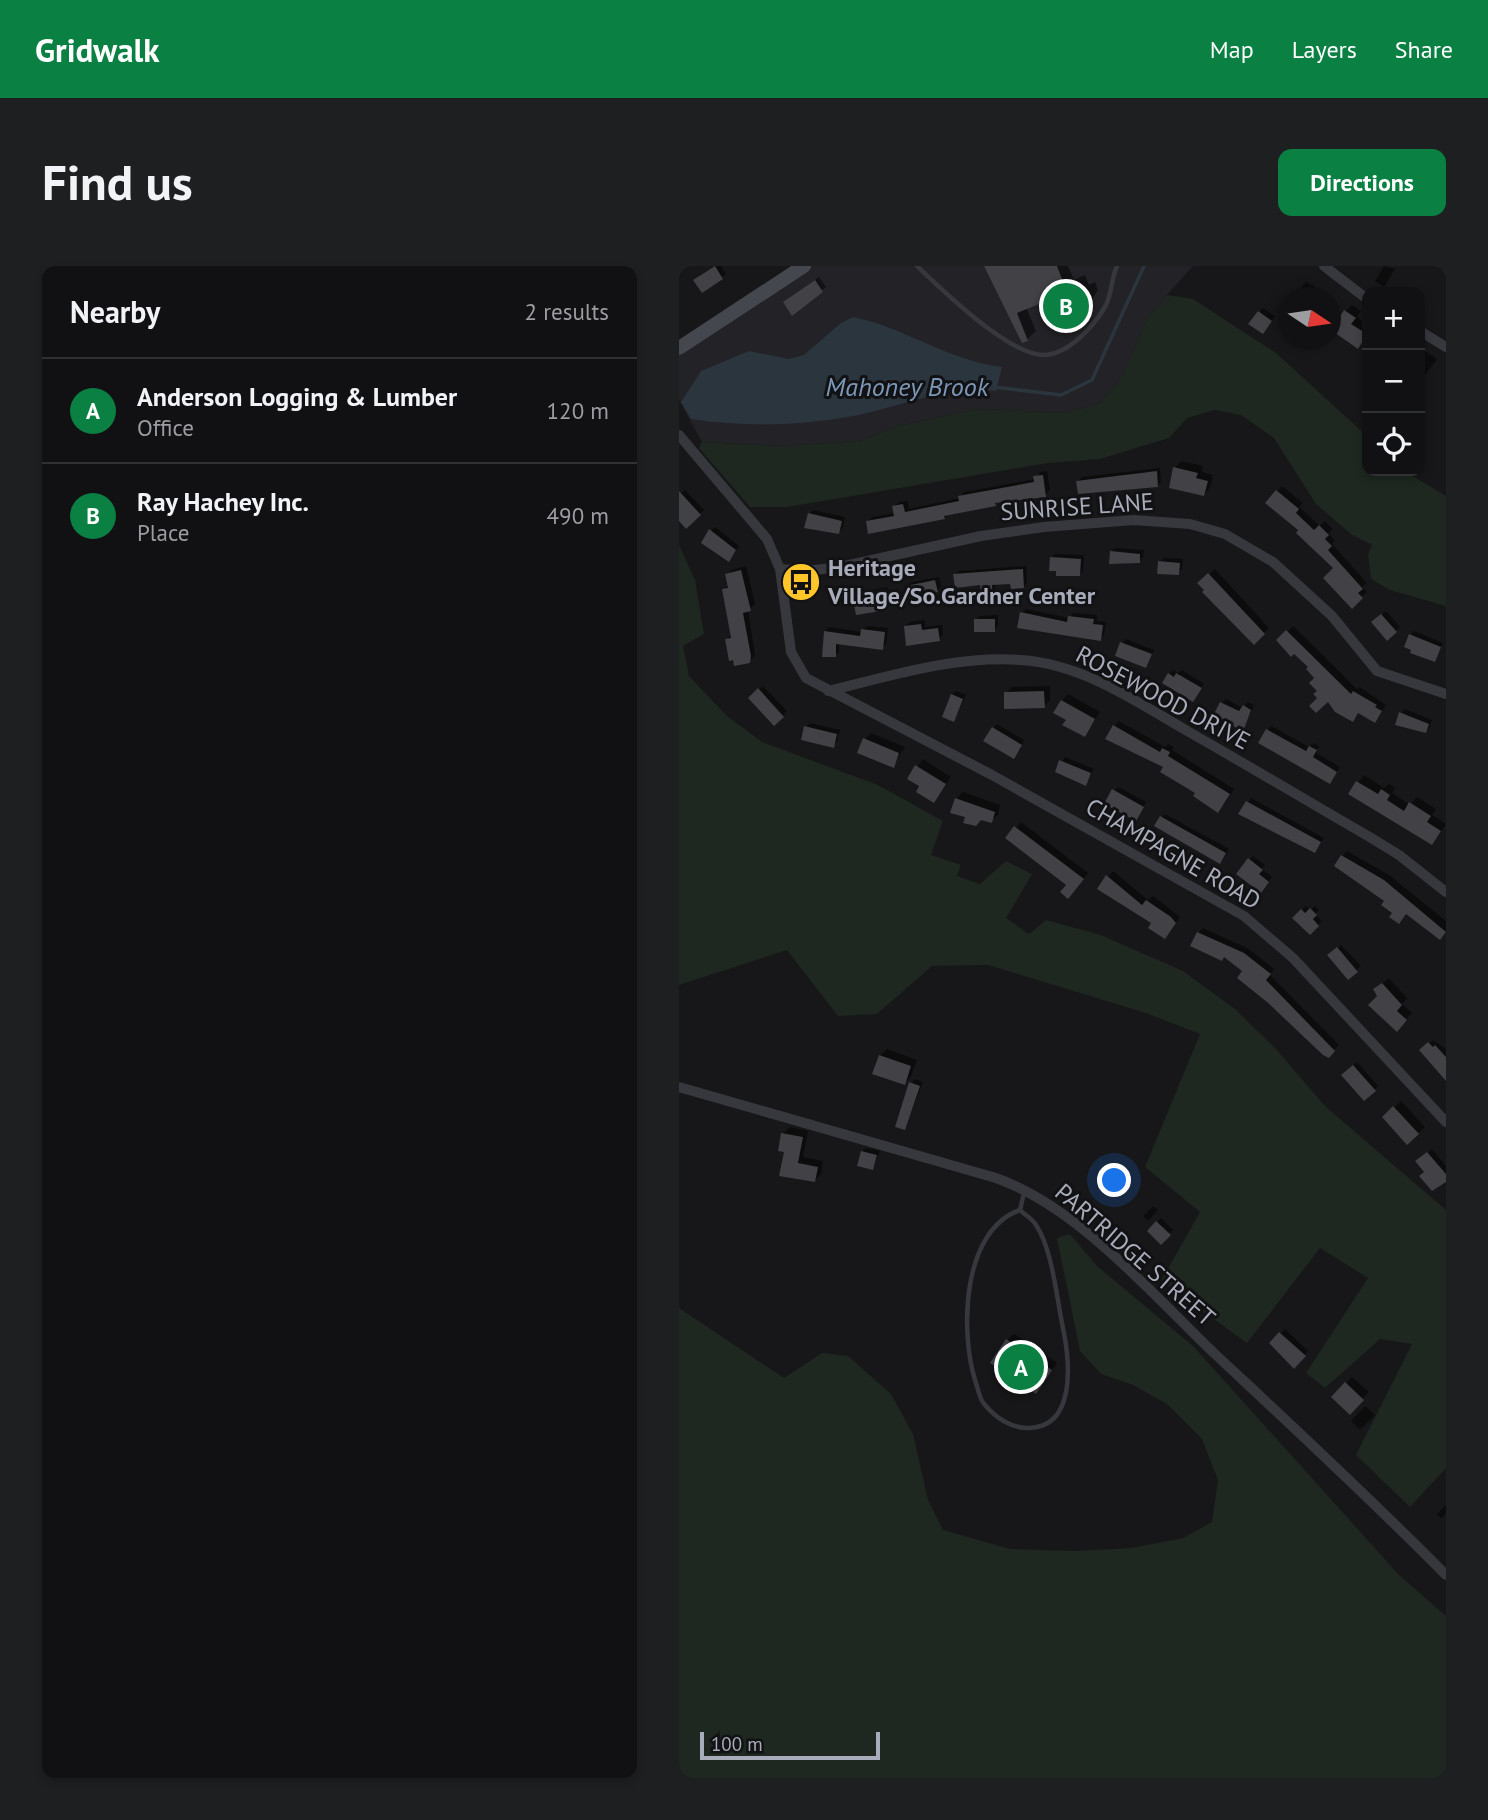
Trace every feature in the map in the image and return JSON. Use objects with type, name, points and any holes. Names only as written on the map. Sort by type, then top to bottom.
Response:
[{"type":"main road","points":[[679,348],[804,266]]},
{"type":"street","points":[[1324,266],[1362,295]]},
{"type":"street","points":[[1425,334],[1446,347]]},
{"type":"street","name":"CHAMPAGNE ROAD","points":[[679,435],[762,532],[780,569],[791,652],[802,674],[828,691],[992,775],[1244,916],[1293,957],[1446,1122]]},
{"type":"street","name":"SUNRISE LANE","points":[[780,569],[806,571],[840,567],[981,536],[1055,526],[1134,520],[1190,524],[1225,534],[1273,562],[1332,616],[1377,671],[1446,694]]},
{"type":"street","name":"ROSEWOOD DRIVE","points":[[828,691],[947,665],[985,660],[1022,660],[1065,667],[1128,697],[1357,830],[1399,855],[1446,892]]},
{"type":"street","name":"PARTRIDGE STREET","points":[[679,1087],[1024,1188],[1072,1221],[1145,1287],[1394,1521],[1446,1575]]},
{"type":"lane","points":[[917,266],[969,314],[1017,346],[1040,355],[1060,349],[1093,325],[1107,304],[1117,266]]},
{"type":"lane","points":[[1020,1210],[1036,1224],[1047,1252],[1067,1348],[1068,1376],[1063,1404],[1058,1417],[1042,1427],[1024,1428],[1002,1422],[982,1403],[971,1365],[966,1303],[986,1239],[997,1224],[1020,1210],[1024,1188]]},
{"type":"shaded area","points":[[804,266],[1193,266],[1148,316],[1122,377],[1101,402],[1066,413],[977,409],[898,426],[858,441],[784,446],[702,442],[679,400],[679,348]]},
{"type":"shaded area","points":[[1167,295],[1193,299],[1276,353],[1362,431],[1362,476],[1412,476],[1446,496],[1446,606],[1390,590],[1371,579],[1368,554],[1372,545],[1352,535],[1316,504],[1274,438],[1241,415],[1215,410],[1187,418],[1169,438],[1100,459],[1048,463],[787,507],[750,507],[699,448],[702,442],[784,446],[858,441],[898,426],[977,409],[1066,413],[1101,402],[1122,377],[1148,316]]},
{"type":"shaded area","points":[[679,545],[695,580],[704,634],[683,646],[689,676],[727,716],[762,742],[878,785],[943,821],[931,855],[961,865],[957,876],[980,884],[1006,861],[1032,874],[1006,918],[1029,934],[1046,920],[1101,935],[1183,971],[1235,1009],[1276,1049],[1325,1106],[1446,1210],[1446,1468],[1410,1507],[1356,1455],[1412,1344],[1380,1339],[1325,1388],[1306,1373],[1368,1278],[1320,1248],[1247,1343],[1161,1281],[1200,1212],[1145,1167],[1200,1034],[1146,1013],[988,965],[932,966],[877,1014],[838,1016],[787,950],[679,985]]},
{"type":"shaded area","points":[[1070,1234],[1097,1266],[1193,1346],[1399,1575],[1446,1616],[1446,1778],[679,1778],[679,1308],[784,1378],[822,1353],[848,1356],[891,1394],[913,1434],[928,1500],[943,1530],[1010,1549],[1077,1551],[1131,1548],[1183,1538],[1212,1522],[1218,1480],[1202,1439],[1167,1404],[1133,1385],[1101,1374],[1080,1351],[1057,1238]]},
{"type":"water","points":[[853,317],[890,328],[964,358],[1002,367],[996,391],[940,394],[848,417],[789,424],[691,419],[681,402],[701,371],[749,351],[789,359],[804,355],[841,323]]},
{"type":"building","points":[[715,266],[723,279],[702,293],[693,280]]},
{"type":"building","points":[[984,266],[1057,266],[1065,287],[1076,283],[1080,292],[1086,290],[1090,300],[1084,303],[1087,310],[1053,323],[1044,302],[1017,313],[1028,341],[1022,343]]},
{"type":"building","points":[[815,280],[823,292],[792,316],[783,302]]},
{"type":"building","points":[[1344,310],[1356,318],[1351,324],[1362,331],[1362,342],[1358,349],[1341,337],[1341,315]]},
{"type":"building","points":[[1258,311],[1272,321],[1263,334],[1248,324]]},
{"type":"building","points":[[1173,467],[1198,473],[1196,478],[1208,481],[1204,496],[1169,488]]},
{"type":"building","points":[[1157,471],[1158,487],[1078,494],[1076,481]]},
{"type":"building","points":[[1043,475],[1046,497],[995,503],[996,506],[944,516],[945,519],[868,534],[866,521],[894,516],[892,506],[903,504],[905,512],[959,501],[958,496],[1034,482],[1033,476]]},
{"type":"building","points":[[1276,490],[1299,509],[1296,513],[1314,530],[1319,525],[1329,535],[1325,539],[1332,546],[1328,550],[1363,589],[1358,593],[1363,598],[1352,609],[1323,578],[1333,568],[1296,533],[1298,530],[1265,503]]},
{"type":"building","points":[[679,491],[701,515],[686,529],[679,521]]},
{"type":"building","points":[[808,513],[842,521],[839,534],[804,528]]},
{"type":"building","points":[[709,529],[736,550],[729,562],[701,543]]},
{"type":"building","points":[[1110,551],[1140,554],[1140,563],[1109,564]]},
{"type":"building","points":[[1050,557],[1081,559],[1080,576],[1056,576],[1056,571],[1049,571]]},
{"type":"building","points":[[1158,561],[1180,563],[1179,575],[1157,574]]},
{"type":"building","points":[[1023,569],[1024,588],[1011,589],[1010,584],[992,585],[993,598],[981,599],[980,585],[955,588],[953,574]]},
{"type":"building","points":[[741,570],[751,611],[743,613],[751,656],[750,663],[734,666],[733,660],[729,661],[725,639],[731,638],[722,589],[728,588],[725,574]]},
{"type":"building","points":[[1208,573],[1265,634],[1254,645],[1202,592],[1204,590],[1197,583]]},
{"type":"building","points":[[935,580],[938,592],[909,599],[906,586]]},
{"type":"building","points":[[884,590],[887,610],[856,615],[852,596]]},
{"type":"building","points":[[1020,612],[1067,622],[1068,616],[1094,619],[1093,624],[1103,625],[1101,641],[1017,628]]},
{"type":"building","points":[[1381,614],[1397,632],[1387,641],[1371,622]]},
{"type":"building","points":[[974,619],[995,619],[995,632],[974,632]]},
{"type":"building","points":[[921,624],[922,630],[938,628],[940,641],[906,646],[904,626]]},
{"type":"building","points":[[861,629],[885,632],[883,650],[836,644],[836,657],[822,657],[824,631],[860,636]]},
{"type":"building","points":[[1286,630],[1351,694],[1353,691],[1377,705],[1375,707],[1382,711],[1375,723],[1358,713],[1353,722],[1335,712],[1328,702],[1316,713],[1309,706],[1317,698],[1313,694],[1317,691],[1309,683],[1314,678],[1306,669],[1308,667],[1294,654],[1291,657],[1276,640]]},
{"type":"building","points":[[1409,634],[1441,647],[1435,662],[1410,653],[1411,650],[1404,647]]},
{"type":"building","points":[[1120,642],[1152,654],[1146,668],[1115,656]]},
{"type":"building","points":[[1168,673],[1174,677],[1176,673],[1202,688],[1193,702],[1162,683]]},
{"type":"building","points":[[758,688],[784,717],[774,726],[748,698]]},
{"type":"building","points":[[1044,691],[1045,708],[1004,709],[1004,692]]},
{"type":"building","points":[[951,694],[963,699],[954,722],[942,717]]},
{"type":"building","points":[[1061,700],[1095,719],[1085,737],[1062,725],[1066,720],[1053,713]]},
{"type":"building","points":[[1220,702],[1239,711],[1243,705],[1251,710],[1243,732],[1214,714]]},
{"type":"building","points":[[1399,712],[1429,724],[1426,733],[1395,725]]},
{"type":"building","points":[[1113,725],[1160,752],[1162,748],[1170,752],[1168,756],[1230,794],[1218,813],[1193,796],[1195,793],[1160,772],[1163,767],[1105,739]]},
{"type":"building","points":[[804,726],[837,734],[834,748],[801,740]]},
{"type":"building","points":[[992,727],[1022,745],[1014,759],[983,741]]},
{"type":"building","points":[[1266,729],[1306,751],[1309,746],[1317,750],[1313,757],[1337,772],[1330,784],[1258,743]]},
{"type":"building","points":[[863,738],[899,753],[894,768],[857,753]]},
{"type":"building","points":[[1059,760],[1091,773],[1086,786],[1055,772]]},
{"type":"building","points":[[915,765],[946,784],[934,803],[916,792],[919,786],[907,779]]},
{"type":"building","points":[[1356,781],[1378,794],[1381,789],[1390,795],[1387,800],[1404,811],[1409,802],[1431,816],[1427,822],[1441,831],[1432,845],[1348,794]]},
{"type":"building","points":[[1112,789],[1144,807],[1136,821],[1104,804]]},
{"type":"building","points":[[955,798],[995,812],[992,823],[981,820],[976,826],[963,823],[965,817],[950,813]]},
{"type":"building","points":[[1246,801],[1321,842],[1315,853],[1238,814]]},
{"type":"building","points":[[1160,816],[1226,853],[1220,864],[1154,826]]},
{"type":"building","points":[[1014,826],[1084,879],[1068,899],[1060,892],[1066,885],[1005,838]]},
{"type":"building","points":[[1341,855],[1384,880],[1446,932],[1440,940],[1406,914],[1399,924],[1389,917],[1392,913],[1381,905],[1384,901],[1334,866]]},
{"type":"building","points":[[1248,858],[1263,870],[1259,874],[1269,882],[1261,893],[1236,874]]},
{"type":"building","points":[[1106,875],[1142,905],[1146,900],[1171,917],[1176,923],[1165,939],[1148,928],[1151,923],[1097,889]]},
{"type":"building","points":[[1310,908],[1317,915],[1313,919],[1319,926],[1310,935],[1292,918],[1301,909],[1305,913]]},
{"type":"building","points":[[1197,932],[1244,953],[1271,974],[1266,980],[1335,1051],[1329,1058],[1237,978],[1242,971],[1224,957],[1222,961],[1190,946]]},
{"type":"building","points":[[1337,947],[1358,972],[1348,980],[1327,955]]},
{"type":"building","points":[[1382,983],[1402,1005],[1397,1011],[1407,1020],[1397,1032],[1368,1005],[1377,996],[1373,989]]},
{"type":"building","points":[[1428,1042],[1433,1047],[1435,1045],[1446,1057],[1446,1081],[1419,1050]]},
{"type":"building","points":[[879,1055],[911,1066],[905,1085],[872,1074]]},
{"type":"building","points":[[1353,1065],[1376,1091],[1364,1101],[1341,1075]]},
{"type":"building","points":[[909,1082],[920,1086],[905,1130],[895,1127]]},
{"type":"building","points":[[1393,1106],[1419,1134],[1407,1145],[1382,1117]]},
{"type":"building","points":[[781,1133],[803,1137],[798,1163],[818,1167],[815,1182],[779,1176],[784,1152],[778,1151]]},
{"type":"building","points":[[861,1151],[877,1155],[873,1170],[857,1166]]},
{"type":"building","points":[[1427,1152],[1446,1174],[1446,1182],[1432,1191],[1419,1176],[1424,1172],[1415,1161]]},
{"type":"building","points":[[1156,1221],[1171,1235],[1161,1245],[1147,1231]]},
{"type":"building","points":[[1279,1332],[1306,1356],[1294,1369],[1269,1343]]},
{"type":"building","points":[[1006,1339],[1052,1370],[1036,1394],[990,1363]]},
{"type":"building","points":[[1345,1382],[1364,1400],[1350,1415],[1331,1397]]},
{"type":"waterway","name":"Mahoney Brook","points":[[994,387],[1061,395],[1092,380],[1144,266]]},
{"type":"place","name":"Ray Hachey Inc.","points":[[1066,306]]},
{"type":"place","name":"Heritage Village/So.Gardner Center","points":[[801,582]]},
{"type":"place","name":"Anderson Logging & Lumber","points":[[1021,1367]]}]
